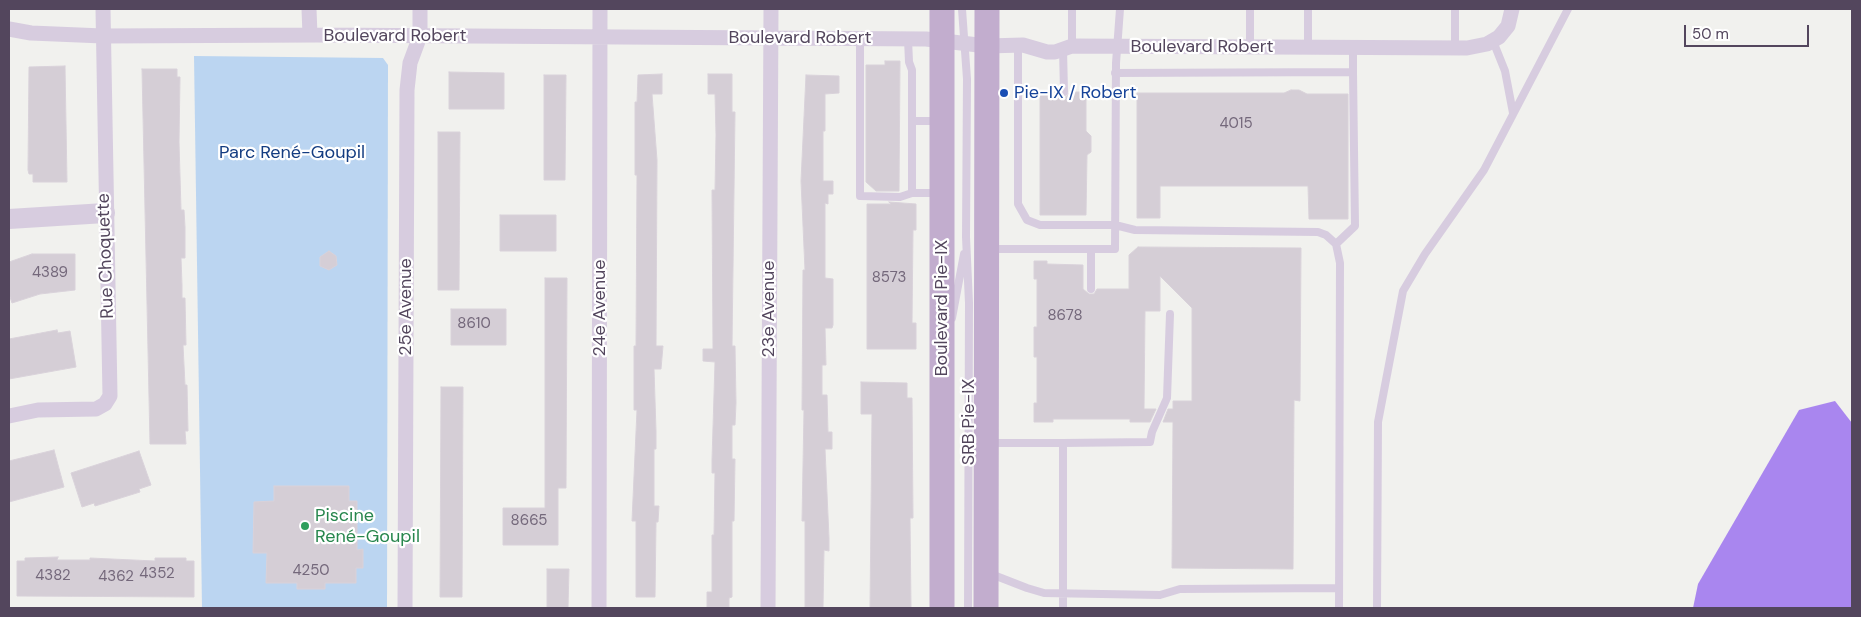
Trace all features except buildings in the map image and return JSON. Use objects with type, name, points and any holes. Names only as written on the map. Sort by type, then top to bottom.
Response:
[{"type":"main road","name":"Boulevard Pie-IX","points":[[942,9],[965,43],[986,444],[986,608]]},
{"type":"main road","name":"Boulevard Pie-IX","points":[[942,608],[942,121],[965,43],[987,9]]},
{"type":"street","name":"Rue Choquette","points":[[9,416],[38,410],[96,409],[105,404],[110,396],[102,9]]},
{"type":"street","points":[[309,9],[310,35]]},
{"type":"street","name":"25e Avenue","points":[[406,608],[407,90],[410,63],[420,36],[420,9]]},
{"type":"street","name":"24e Avenue","points":[[599,608],[600,9]]},
{"type":"street","name":"23e Avenue","points":[[768,608],[770,9]]},
{"type":"street","points":[[1493,41],[1508,26],[1512,9]]},
{"type":"street","name":"Boulevard Robert","points":[[9,29],[31,33],[103,36],[310,35],[908,39],[1018,46],[1046,52],[1068,47],[1117,46],[1473,48],[1493,41]]},
{"type":"street","points":[[9,219],[105,213]]},
{"type":"lane","points":[[962,9],[965,43]]},
{"type":"lane","points":[[1064,92],[1072,9]]},
{"type":"lane","points":[[976,243],[1091,249],[1115,248],[1116,73],[1120,9]]},
{"type":"lane","points":[[1250,9],[1250,47]]},
{"type":"lane","points":[[1308,9],[1308,47]]},
{"type":"lane","points":[[1455,9],[1455,48]]},
{"type":"lane","points":[[1377,608],[1378,422],[1403,291],[1425,254],[1484,170],[1568,9]]},
{"type":"lane","points":[[860,38],[860,196],[942,193]]},
{"type":"lane","points":[[908,39],[908,62],[912,70],[912,193]]},
{"type":"lane","points":[[1493,41],[1505,71],[1513,113]]},
{"type":"lane","points":[[1018,46],[1018,204],[1021,213],[1027,220],[1040,225],[1115,225],[1135,230],[1318,232],[1330,237],[1336,244],[1340,263],[1339,608]]},
{"type":"lane","points":[[1336,244],[1355,226],[1352,47]]},
{"type":"lane","points":[[1116,73],[1352,72]]},
{"type":"lane","points":[[912,121],[942,121]]},
{"type":"lane","name":"SRB Pie-IX","points":[[942,366],[958,294],[976,243]]},
{"type":"lane","name":"SRB Pie-IX","points":[[968,608],[970,303],[976,243]]},
{"type":"lane","points":[[1091,249],[1091,289]]},
{"type":"lane","points":[[986,444],[1150,442],[1152,432],[1167,398],[1170,314]]},
{"type":"lane","points":[[1063,443],[1063,608]]},
{"type":"lane","points":[[986,574],[997,575],[1037,592],[1160,595],[1180,589],[1339,588]]},
{"type":"green space","name":"Parc René-Goupil","points":[[194,56],[383,58],[388,65],[387,608],[202,608]]},
{"type":"shaded area","points":[[1835,401],[1852,423],[1852,608],[1693,608],[1698,584],[1799,410]]},
{"type":"place","name":"Pie-IX / Robert","points":[[1004,93]]},
{"type":"place","name":"Piscine René-Goupil","points":[[305,526]]}]
